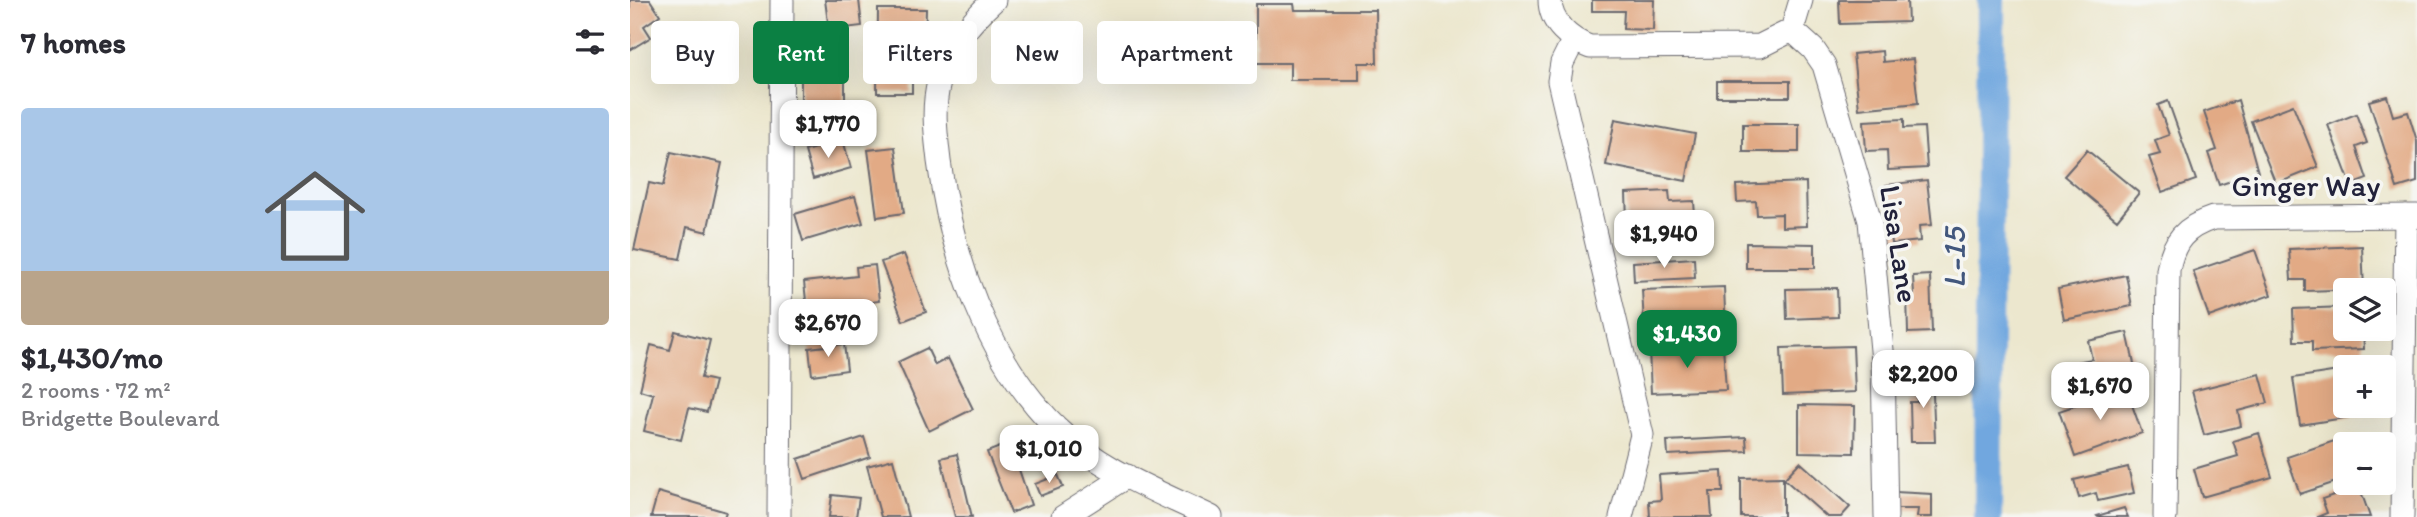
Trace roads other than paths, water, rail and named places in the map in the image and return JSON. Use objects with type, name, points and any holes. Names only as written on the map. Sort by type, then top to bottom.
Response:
[{"type":"street","points":[[779,517],[782,0]]},
{"type":"street","points":[[994,0],[964,31],[945,64],[935,101],[934,120],[942,187],[952,231],[973,295],[1012,373],[1040,410],[1090,458],[1211,517]]},
{"type":"street","points":[[1550,0],[1558,24],[1573,41],[1590,47],[1760,46],[1791,30],[1801,0]]},
{"type":"street","name":"Lisa Lane","points":[[1791,30],[1813,49],[1824,65],[1870,221],[1883,361],[1886,517]]},
{"type":"street","points":[[1573,41],[1562,63],[1559,81],[1642,435],[1621,517]]},
{"type":"street","points":[[2402,517],[2411,216]]},
{"type":"street","name":"Ginger Way","points":[[2165,517],[2168,270],[2172,250],[2181,235],[2196,224],[2213,218],[2411,216]]},
{"type":"street","points":[[1063,517],[1127,476]]},
{"type":"waterway","name":"L-15","points":[[1988,517],[1991,0]]}]
